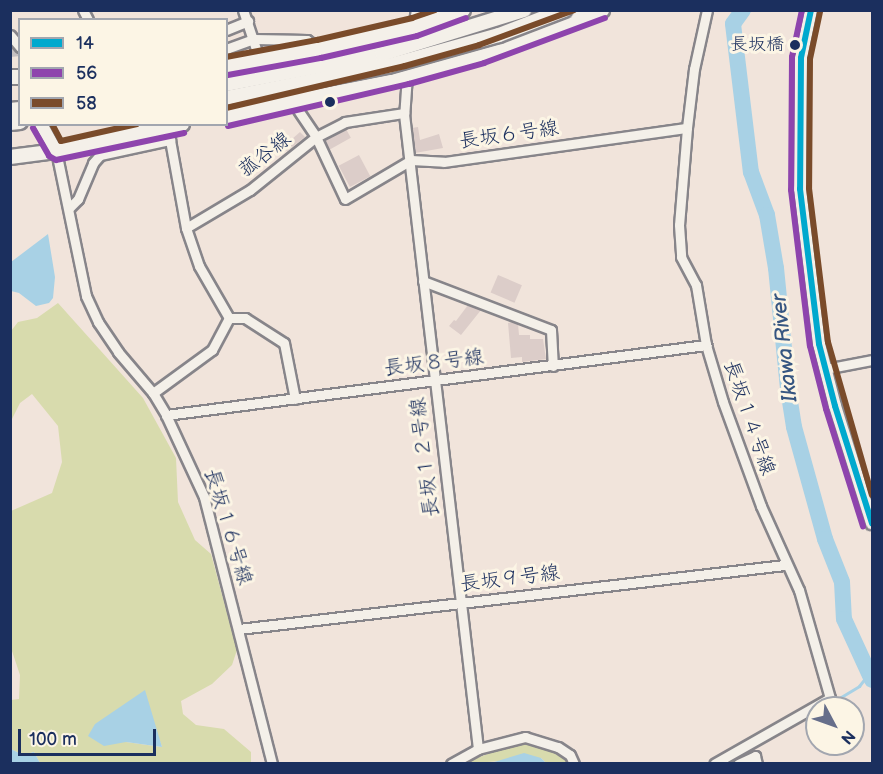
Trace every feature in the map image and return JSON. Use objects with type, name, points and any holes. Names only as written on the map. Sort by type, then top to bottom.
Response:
[{"type":"highway","points":[[228,66],[319,49],[415,27],[463,10]]},
{"type":"highway","points":[[228,84],[382,54],[524,10]]},
{"type":"highway","points":[[228,98],[388,66],[499,34],[564,10]]},
{"type":"highway","points":[[228,117],[408,75],[482,54],[602,10]]},
{"type":"highway","points":[[10,157],[56,151],[173,126]]},
{"type":"main road","points":[[408,75],[418,10]]},
{"type":"main road","points":[[811,10],[801,58],[800,189],[819,344],[873,523]]},
{"type":"main road","points":[[42,126],[56,151]]},
{"type":"street","points":[[243,10],[257,52]]},
{"type":"street","name":"長坂１４号線","points":[[707,10],[694,69],[687,128],[680,225],[681,257],[696,285],[706,345],[723,402],[785,565],[799,590],[830,698],[753,752],[714,764]]},
{"type":"street","points":[[228,29],[248,21]]},
{"type":"street","points":[[228,48],[254,39],[307,40],[319,49]]},
{"type":"street","points":[[262,69],[290,96]]},
{"type":"street","name":"長坂１２号線","points":[[408,75],[404,113],[478,749]]},
{"type":"street","points":[[228,89],[274,80]]},
{"type":"street","points":[[298,110],[316,137],[345,199],[411,160]]},
{"type":"street","name":"菰谷線","points":[[186,228],[250,190],[316,137],[345,122],[404,113]]},
{"type":"street","name":"長坂６号線","points":[[411,160],[444,162],[687,128]]},
{"type":"street","points":[[69,208],[78,200],[93,163],[100,155],[170,140],[186,228],[200,266],[229,318]]},
{"type":"street","name":"長坂１６号線","points":[[56,151],[86,296],[98,322],[118,352],[153,393],[204,497],[272,764]]},
{"type":"street","points":[[423,281],[551,330],[554,366]]},
{"type":"street","points":[[153,393],[212,350],[229,318]]},
{"type":"street","points":[[229,318],[245,318],[284,343],[295,399]]},
{"type":"street","name":"長坂８号線","points":[[166,416],[706,345]]},
{"type":"street","points":[[825,369],[873,360]]},
{"type":"street","name":"長坂９号線","points":[[239,629],[785,565]]},
{"type":"street","points":[[451,764],[478,749],[525,737],[558,747],[570,755],[574,764]]},
{"type":"street","points":[[738,764],[753,752]]},
{"type":"green space","points":[[58,303],[143,398],[176,458],[178,502],[195,540],[211,554],[237,650],[232,665],[212,684],[181,701],[183,714],[196,725],[224,729],[251,752],[251,763],[40,763],[34,752],[23,755],[11,749],[11,700],[19,699],[20,675],[11,648],[11,511],[52,493],[62,462],[58,426],[32,394],[20,403],[11,421],[11,331],[18,322],[37,318]],"holes":[[[148,707],[162,747],[126,742]]]},
{"type":"green space","points":[[533,742],[568,760],[569,763],[546,763],[541,758],[462,764],[516,743]]},
{"type":"water","points":[[48,234],[55,277],[53,298],[49,303],[36,306],[19,293],[11,291],[11,262]]},
{"type":"water","points":[[145,690],[162,747],[126,742],[104,746],[88,736],[95,724]]},
{"type":"water","points":[[11,749],[23,755],[34,752],[40,763],[11,763]]},
{"type":"water","points":[[524,753],[541,758],[546,763],[491,763]]},
{"type":"building","points":[[418,127],[420,140],[439,134],[443,148],[415,153],[412,128]]},
{"type":"building","points":[[346,129],[351,138],[330,149],[325,141]]},
{"type":"building","points":[[300,132],[305,137],[287,151],[283,147]]},
{"type":"building","points":[[359,155],[370,176],[350,187],[339,166]]},
{"type":"building","points":[[498,275],[522,285],[515,303],[491,292]]},
{"type":"building","points":[[468,305],[481,310],[461,335],[449,326],[454,320],[456,321]]},
{"type":"building","points":[[508,323],[518,324],[519,335],[530,335],[530,339],[543,339],[546,359],[522,362],[522,357],[511,358]]},
{"type":"waterway","name":"Ikawa River","points":[[743,10],[733,24],[751,172],[767,215],[776,268],[794,427],[825,539],[842,582],[844,619],[872,680]]},
{"type":"waterway","points":[[843,696],[859,686],[866,677],[864,666]]},
{"type":"tunnel","points":[[10,52],[18,51]]},
{"type":"transit line","name":"58","points":[[228,57],[317,40],[412,18],[435,10]]},
{"type":"transit line","name":"58","points":[[228,108],[405,66],[479,45],[574,10]]},
{"type":"transit line","name":"56","points":[[802,10],[792,57],[791,190],[810,346],[826,409],[863,526]]},
{"type":"transit line","name":"14","points":[[811,10],[801,58],[800,189],[819,344],[835,406],[872,523]]},
{"type":"transit line","name":"58","points":[[820,12],[810,59],[809,188],[828,342],[872,495]]},
{"type":"transit line","name":"56","points":[[228,75],[321,58],[417,36],[466,18]]},
{"type":"transit line","name":"56","points":[[228,126],[409,84],[484,63],[605,18]]},
{"type":"transit line","name":"58","points":[[53,126],[61,141],[128,126]]},
{"type":"transit line","name":"56","points":[[33,128],[49,156],[56,160],[184,133]]},
{"type":"place","name":"長坂橋","points":[[795,45]]}]
